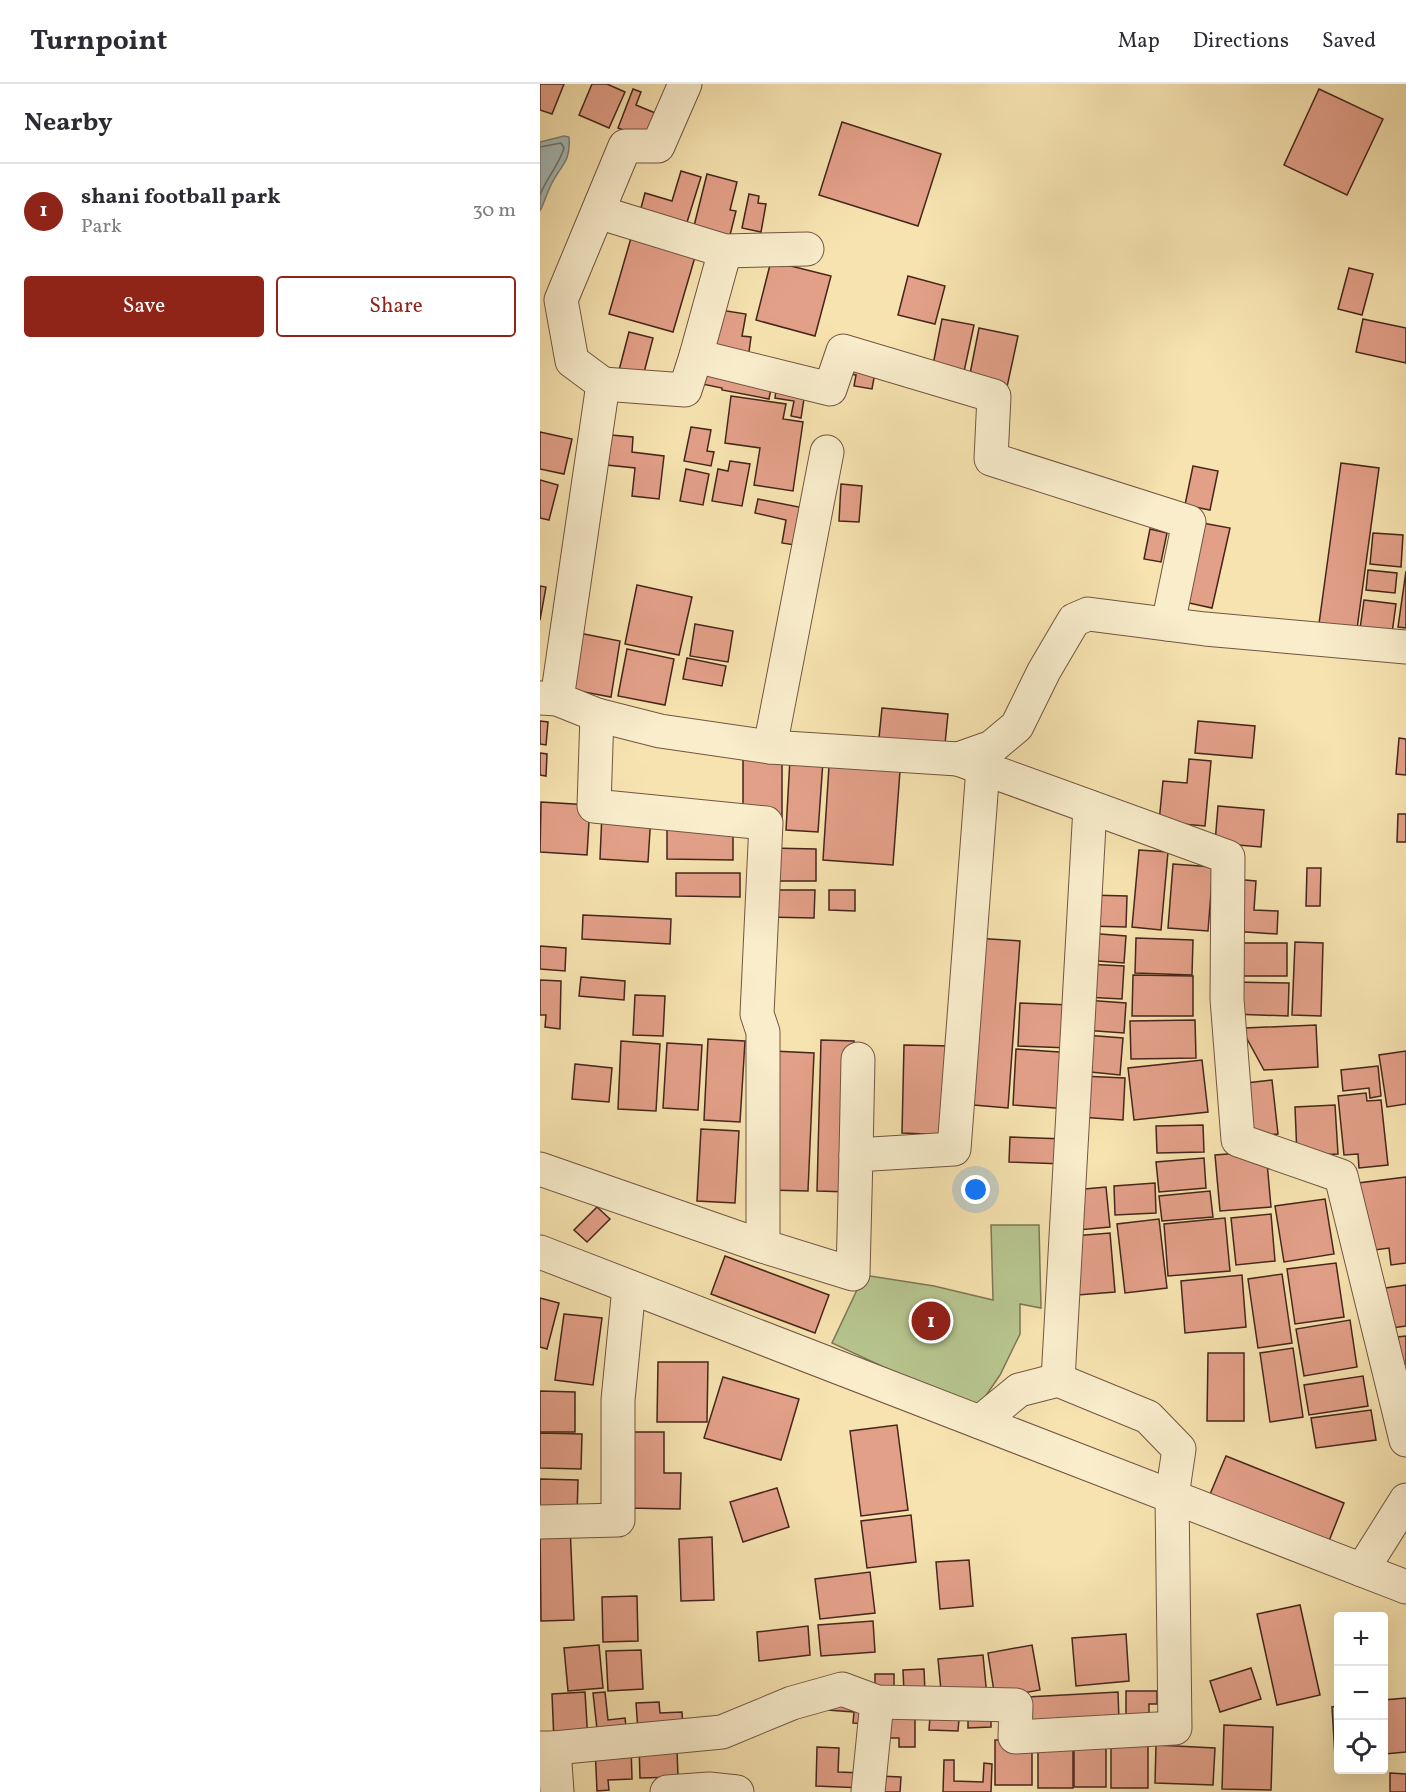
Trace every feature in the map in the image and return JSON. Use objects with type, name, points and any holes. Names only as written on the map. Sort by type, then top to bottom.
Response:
[{"type":"street","points":[[685,84],[658,147],[625,146],[561,300],[573,361],[603,384],[685,390],[725,251]]},
{"type":"street","points":[[598,212],[725,251],[807,249]]},
{"type":"street","points":[[696,356],[830,389],[843,351],[994,396],[991,459],[1189,522],[1168,624]]},
{"type":"street","points":[[603,384],[549,698],[597,715],[660,730],[770,747],[970,764],[1228,857],[1227,999],[1238,1140],[1341,1176],[1400,1394],[1406,1440]]},
{"type":"street","points":[[770,747],[827,452]]},
{"type":"street","points":[[856,1155],[954,1149],[970,764],[1017,726],[1044,671],[1074,620],[1088,614],[1205,629],[1406,647]]},
{"type":"street","points":[[597,715],[594,806],[766,823],[756,1014],[764,1032],[763,1246]]},
{"type":"street","points":[[1058,1380],[1090,807]]},
{"type":"street","points":[[540,1169],[763,1246],[853,1274],[858,1059]]},
{"type":"street","points":[[540,1252],[1406,1587]]},
{"type":"street","points":[[540,1522],[618,1520],[618,1400],[629,1287]]},
{"type":"street","points":[[557,1792],[547,1748],[722,1732],[792,1702],[843,1689],[877,1702],[1016,1704],[1015,1737],[1175,1728],[1172,1496],[1179,1449],[1148,1417],[1058,1380],[1019,1390],[980,1422]]},
{"type":"street","points":[[1362,1570],[1406,1500]]},
{"type":"street","points":[[868,1792],[877,1702]]},
{"type":"street","points":[[667,1792],[709,1789],[737,1792]]},
{"type":"green space","points":[[991,1225],[1039,1225],[1041,1308],[1020,1304],[1020,1334],[1000,1375],[976,1410],[832,1343],[864,1275],[934,1286],[993,1300]]},
{"type":"water","points":[[564,136],[569,137],[567,159],[554,178],[540,211],[540,142]]},
{"type":"building","points":[[540,84],[564,84],[552,114],[540,110]]},
{"type":"building","points":[[592,84],[607,84],[625,92],[609,128],[579,115]]},
{"type":"building","points":[[633,89],[641,92],[636,105],[660,115],[650,140],[618,128]]},
{"type":"building","points":[[1319,89],[1383,119],[1347,195],[1284,165]]},
{"type":"building","points":[[842,122],[941,154],[918,226],[819,195]]},
{"type":"building","points":[[681,171],[701,177],[684,232],[638,219],[645,193],[672,201]]},
{"type":"building","points":[[707,174],[737,182],[730,210],[736,211],[728,243],[692,234]]},
{"type":"building","points":[[749,194],[759,196],[758,203],[766,204],[761,232],[742,228]]},
{"type":"building","points":[[631,238],[695,257],[673,332],[609,314]]},
{"type":"building","points":[[771,261],[831,276],[815,336],[756,320]]},
{"type":"building","points":[[1349,268],[1373,274],[1362,315],[1338,309]]},
{"type":"building","points":[[908,276],[945,286],[935,324],[898,315]]},
{"type":"building","points":[[714,309],[746,314],[742,336],[751,337],[748,359],[707,352]]},
{"type":"building","points":[[942,319],[974,325],[962,381],[931,375]]},
{"type":"building","points":[[1363,319],[1406,328],[1406,363],[1356,352]]},
{"type":"building","points":[[979,328],[1018,336],[1007,387],[969,379]]},
{"type":"building","points":[[629,332],[653,338],[641,384],[617,378]]},
{"type":"building","points":[[843,361],[876,367],[872,389],[854,386],[856,375],[849,374]]},
{"type":"building","points":[[705,365],[773,378],[769,399],[702,384]]},
{"type":"building","points":[[777,382],[806,386],[801,418],[791,416],[794,401],[775,398]]},
{"type":"building","points":[[731,396],[786,404],[783,419],[803,422],[793,491],[754,485],[760,448],[725,443]]},
{"type":"building","points":[[691,427],[711,430],[707,451],[714,452],[711,466],[684,461]]},
{"type":"building","points":[[540,432],[572,439],[564,474],[540,469]]},
{"type":"building","points":[[600,434],[633,437],[632,452],[664,456],[659,499],[632,496],[635,468],[597,464]]},
{"type":"building","points":[[730,461],[750,464],[742,506],[712,501],[718,469],[728,471]]},
{"type":"building","points":[[1341,463],[1379,468],[1356,636],[1318,631]]},
{"type":"building","points":[[1193,466],[1218,471],[1210,510],[1185,505]]},
{"type":"building","points":[[686,469],[709,474],[703,505],[680,501]]},
{"type":"building","points":[[540,480],[558,485],[549,520],[540,518]]},
{"type":"building","points":[[841,484],[862,486],[859,522],[839,521]]},
{"type":"building","points":[[758,499],[809,509],[801,546],[782,543],[786,520],[755,513]]},
{"type":"building","points":[[1197,522],[1230,528],[1212,608],[1180,601]]},
{"type":"building","points":[[1150,529],[1167,533],[1161,562],[1144,559]]},
{"type":"building","points":[[1373,533],[1403,535],[1401,567],[1370,564]]},
{"type":"building","points":[[1368,570],[1397,573],[1395,593],[1366,590]]},
{"type":"building","points":[[1406,571],[1406,628],[1398,627]]},
{"type":"building","points":[[637,585],[692,597],[679,655],[625,644]]},
{"type":"building","points":[[540,586],[546,587],[540,620]]},
{"type":"building","points":[[1364,600],[1396,604],[1392,633],[1360,629]]},
{"type":"building","points":[[695,624],[733,631],[728,662],[690,656]]},
{"type":"building","points":[[579,633],[620,641],[611,697],[568,689]]},
{"type":"building","points":[[627,649],[674,659],[665,705],[618,696]]},
{"type":"building","points":[[687,658],[726,666],[722,686],[683,679]]},
{"type":"building","points":[[882,708],[948,714],[944,754],[878,748]]},
{"type":"building","points":[[540,721],[548,722],[546,745],[540,744]]},
{"type":"building","points":[[1198,721],[1255,726],[1252,758],[1195,753]]},
{"type":"building","points":[[1399,738],[1406,739],[1406,775],[1396,774]]},
{"type":"building","points":[[540,753],[547,754],[546,776],[540,775]]},
{"type":"building","points":[[743,758],[782,758],[782,818],[743,818]]},
{"type":"building","points":[[790,759],[823,761],[818,832],[786,830]]},
{"type":"building","points":[[1189,759],[1211,761],[1205,826],[1159,822],[1163,781],[1187,783]]},
{"type":"building","points":[[829,766],[900,771],[893,865],[823,860]]},
{"type":"building","points":[[541,802],[590,805],[587,855],[540,852]]},
{"type":"building","points":[[1218,806],[1264,810],[1261,847],[1215,843]]},
{"type":"building","points":[[602,813],[651,815],[648,862],[600,859]]},
{"type":"building","points":[[1398,814],[1406,814],[1406,842],[1397,842]]},
{"type":"building","points":[[667,830],[733,831],[733,860],[667,859]]},
{"type":"building","points":[[770,848],[816,849],[816,881],[770,881]]},
{"type":"building","points":[[1139,850],[1168,852],[1161,930],[1132,927]]},
{"type":"building","points":[[1173,864],[1213,867],[1208,931],[1168,928]]},
{"type":"building","points":[[1307,868],[1321,868],[1320,906],[1306,906]]},
{"type":"building","points":[[676,873],[740,873],[740,897],[676,896]]},
{"type":"building","points":[[1233,879],[1256,881],[1254,910],[1278,911],[1277,934],[1231,931]]},
{"type":"building","points":[[766,890],[815,890],[814,918],[765,917]]},
{"type":"building","points":[[829,890],[855,890],[855,911],[829,910]]},
{"type":"building","points":[[1088,895],[1127,896],[1126,927],[1087,926]]},
{"type":"building","points":[[583,915],[671,919],[670,944],[582,939]]},
{"type":"building","points":[[1087,933],[1126,936],[1124,963],[1085,960]]},
{"type":"building","points":[[974,938],[1020,941],[1008,1108],[962,1104]]},
{"type":"building","points":[[1136,938],[1193,940],[1192,975],[1135,973]]},
{"type":"building","points":[[1295,942],[1323,943],[1321,1016],[1292,1015]]},
{"type":"building","points":[[1231,943],[1287,943],[1287,976],[1231,976]]},
{"type":"building","points":[[540,946],[566,948],[565,971],[540,969]]},
{"type":"building","points":[[1086,964],[1124,966],[1122,999],[1084,997]]},
{"type":"building","points":[[1133,975],[1193,976],[1193,1016],[1132,1016]]},
{"type":"building","points":[[581,977],[625,981],[624,1000],[579,996]]},
{"type":"building","points":[[540,980],[561,981],[560,1029],[545,1027],[546,1015],[540,1015]]},
{"type":"building","points":[[1234,982],[1289,983],[1288,1016],[1233,1014]]},
{"type":"building","points":[[635,995],[665,996],[663,1036],[633,1035]]},
{"type":"building","points":[[1085,1000],[1126,1003],[1124,1033],[1083,1030]]},
{"type":"building","points":[[1020,1003],[1071,1005],[1069,1048],[1018,1046]]},
{"type":"building","points":[[1195,1020],[1196,1058],[1131,1059],[1130,1021]]},
{"type":"building","points":[[1316,1025],[1318,1067],[1264,1070],[1246,1037],[1245,1028]]},
{"type":"building","points":[[1085,1035],[1123,1038],[1120,1075],[1081,1071]]},
{"type":"building","points":[[708,1039],[745,1041],[740,1122],[704,1120]]},
{"type":"building","points":[[821,1040],[854,1041],[850,1192],[817,1191]]},
{"type":"building","points":[[621,1041],[660,1044],[656,1111],[618,1109]]},
{"type":"building","points":[[667,1043],[702,1045],[698,1110],[663,1108]]},
{"type":"building","points":[[904,1045],[951,1046],[949,1135],[902,1133]]},
{"type":"building","points":[[1016,1049],[1073,1053],[1069,1109],[1013,1105]]},
{"type":"building","points":[[773,1051],[814,1053],[808,1191],[768,1190]]},
{"type":"building","points":[[1406,1051],[1406,1104],[1387,1107],[1379,1055]]},
{"type":"building","points":[[1202,1060],[1208,1112],[1134,1120],[1128,1068]]},
{"type":"building","points":[[575,1064],[612,1068],[609,1102],[572,1099]]},
{"type":"building","points":[[1378,1066],[1381,1096],[1370,1098],[1369,1088],[1343,1091],[1341,1070]]},
{"type":"building","points":[[1081,1076],[1125,1078],[1123,1120],[1079,1117]]},
{"type":"building","points":[[1272,1080],[1278,1134],[1242,1137],[1246,1083]]},
{"type":"building","points":[[1366,1093],[1367,1101],[1381,1100],[1388,1165],[1359,1168],[1358,1154],[1344,1155],[1338,1096]]},
{"type":"building","points":[[1335,1105],[1338,1154],[1297,1156],[1295,1107]]},
{"type":"building","points":[[1203,1125],[1204,1152],[1157,1153],[1156,1126]]},
{"type":"building","points":[[701,1129],[739,1131],[735,1203],[697,1201]]},
{"type":"building","points":[[1010,1137],[1065,1139],[1064,1164],[1009,1162]]},
{"type":"building","points":[[1266,1151],[1271,1207],[1220,1211],[1215,1155]]},
{"type":"building","points":[[1204,1158],[1206,1188],[1159,1192],[1156,1162]]},
{"type":"building","points":[[1406,1177],[1406,1263],[1391,1265],[1389,1248],[1367,1251],[1358,1183]]},
{"type":"building","points":[[1155,1183],[1156,1213],[1115,1215],[1114,1186]]},
{"type":"building","points":[[1106,1187],[1110,1227],[1078,1230],[1074,1190]]},
{"type":"building","points":[[1210,1191],[1213,1217],[1162,1221],[1159,1196]]},
{"type":"building","points":[[1325,1199],[1334,1254],[1284,1262],[1275,1206]]},
{"type":"building","points":[[597,1207],[610,1219],[587,1242],[574,1230]]},
{"type":"building","points":[[1271,1214],[1275,1261],[1236,1265],[1231,1218]]},
{"type":"building","points":[[1225,1218],[1230,1271],[1168,1276],[1164,1224]]},
{"type":"building","points":[[1159,1219],[1167,1288],[1125,1293],[1117,1224]]},
{"type":"building","points":[[1110,1233],[1115,1292],[1078,1295],[1073,1236]]},
{"type":"building","points":[[725,1256],[829,1295],[815,1333],[711,1294]]},
{"type":"building","points":[[1336,1263],[1344,1317],[1295,1324],[1287,1269]]},
{"type":"building","points":[[1282,1274],[1292,1343],[1258,1348],[1248,1279]]},
{"type":"building","points":[[1242,1275],[1246,1327],[1185,1333],[1181,1281]]},
{"type":"building","points":[[1406,1285],[1406,1326],[1385,1329],[1379,1289]]},
{"type":"building","points":[[540,1298],[559,1303],[547,1349],[540,1347]]},
{"type":"building","points":[[564,1314],[602,1318],[593,1385],[555,1380]]},
{"type":"building","points":[[1350,1320],[1357,1367],[1304,1376],[1296,1329]]},
{"type":"building","points":[[1406,1336],[1406,1364],[1390,1366],[1388,1338]]},
{"type":"building","points":[[1293,1348],[1303,1417],[1270,1422],[1260,1353]]},
{"type":"building","points":[[1208,1353],[1244,1353],[1244,1421],[1207,1421]]},
{"type":"building","points":[[658,1362],[708,1362],[707,1422],[657,1422]]},
{"type":"building","points":[[1363,1376],[1368,1406],[1309,1415],[1304,1385]]},
{"type":"building","points":[[723,1377],[799,1399],[781,1460],[704,1438]]},
{"type":"building","points":[[540,1391],[575,1392],[575,1432],[540,1432]]},
{"type":"building","points":[[1371,1410],[1376,1440],[1316,1448],[1311,1418]]},
{"type":"building","points":[[897,1425],[908,1510],[861,1516],[850,1431]]},
{"type":"building","points":[[627,1432],[664,1432],[664,1473],[681,1473],[680,1509],[625,1508]]},
{"type":"building","points":[[540,1433],[582,1434],[581,1469],[540,1468]]},
{"type":"building","points":[[1226,1456],[1344,1503],[1327,1546],[1208,1499]]},
{"type":"building","points":[[540,1479],[578,1480],[577,1516],[540,1515]]},
{"type":"building","points":[[777,1488],[789,1527],[743,1542],[730,1502]]},
{"type":"building","points":[[911,1515],[916,1562],[867,1568],[861,1521]]},
{"type":"building","points":[[570,1525],[574,1620],[541,1621],[540,1526]]},
{"type":"building","points":[[712,1537],[714,1600],[681,1601],[679,1539]]},
{"type":"building","points":[[969,1560],[973,1606],[940,1609],[936,1562]]},
{"type":"building","points":[[870,1572],[875,1613],[820,1619],[815,1579]]},
{"type":"building","points":[[637,1596],[638,1641],[603,1642],[602,1597]]},
{"type":"building","points":[[1300,1605],[1320,1695],[1277,1705],[1257,1614]]},
{"type":"building","points":[[873,1621],[875,1652],[821,1656],[818,1625]]},
{"type":"building","points":[[808,1626],[810,1655],[759,1661],[757,1632]]},
{"type":"building","points":[[1126,1634],[1129,1681],[1076,1686],[1072,1638]]},
{"type":"building","points":[[599,1645],[603,1688],[568,1691],[564,1648]]},
{"type":"building","points":[[1032,1645],[1040,1690],[995,1698],[988,1653]]},
{"type":"building","points":[[641,1650],[643,1689],[608,1691],[606,1651]]},
{"type":"building","points":[[983,1655],[987,1697],[942,1701],[938,1659]]},
{"type":"building","points":[[1251,1668],[1261,1699],[1220,1712],[1210,1681]]},
{"type":"building","points":[[924,1669],[925,1692],[904,1693],[903,1670]]},
{"type":"building","points":[[875,1674],[894,1674],[894,1692],[875,1692]]},
{"type":"building","points":[[1126,1691],[1157,1691],[1157,1704],[1149,1704],[1149,1718],[1126,1718]]},
{"type":"building","points":[[585,1692],[588,1741],[554,1742],[552,1694]]},
{"type":"building","points":[[605,1692],[608,1720],[625,1718],[627,1735],[598,1738],[593,1693]]},
{"type":"building","points":[[1118,1692],[1119,1721],[1028,1725],[1027,1697]]},
{"type":"building","points":[[855,1698],[873,1724],[853,1723],[854,1712],[827,1710]]},
{"type":"building","points":[[1406,1698],[1406,1752],[1388,1754],[1388,1700]]},
{"type":"building","points":[[659,1702],[660,1713],[682,1712],[683,1728],[638,1731],[636,1703]]},
{"type":"building","points":[[968,1707],[991,1720],[991,1727],[968,1728]]},
{"type":"building","points":[[1332,1707],[1334,1707],[1334,1740]]},
{"type":"building","points":[[930,1717],[959,1719],[958,1731],[929,1730]]},
{"type":"building","points":[[883,1718],[915,1718],[915,1747],[899,1747],[899,1738],[883,1738]]},
{"type":"building","points":[[1224,1725],[1273,1727],[1271,1790],[1222,1789]]},
{"type":"building","points":[[1111,1738],[1148,1738],[1148,1788],[1111,1788]]},
{"type":"building","points":[[1038,1739],[1073,1739],[1073,1788],[1038,1788]]},
{"type":"building","points":[[995,1740],[1032,1740],[1032,1785],[995,1785]]},
{"type":"building","points":[[1074,1740],[1106,1740],[1106,1787],[1074,1787]]},
{"type":"building","points":[[631,1745],[632,1779],[608,1780],[609,1790],[597,1791],[595,1747]]},
{"type":"building","points":[[639,1745],[677,1749],[678,1777],[640,1778]]},
{"type":"building","points":[[1156,1745],[1215,1748],[1213,1785],[1155,1783]]},
{"type":"building","points":[[817,1747],[839,1748],[838,1772],[864,1773],[864,1788],[816,1786]]},
{"type":"building","points":[[944,1760],[954,1760],[954,1781],[983,1782],[984,1763],[992,1764],[991,1792],[943,1792]]},
{"type":"building","points":[[1390,1773],[1406,1774],[1406,1792],[1390,1792]]},
{"type":"building","points":[[879,1776],[901,1777],[900,1792],[879,1792]]},
{"type":"place","name":"shani football park","points":[[931,1321]]}]
